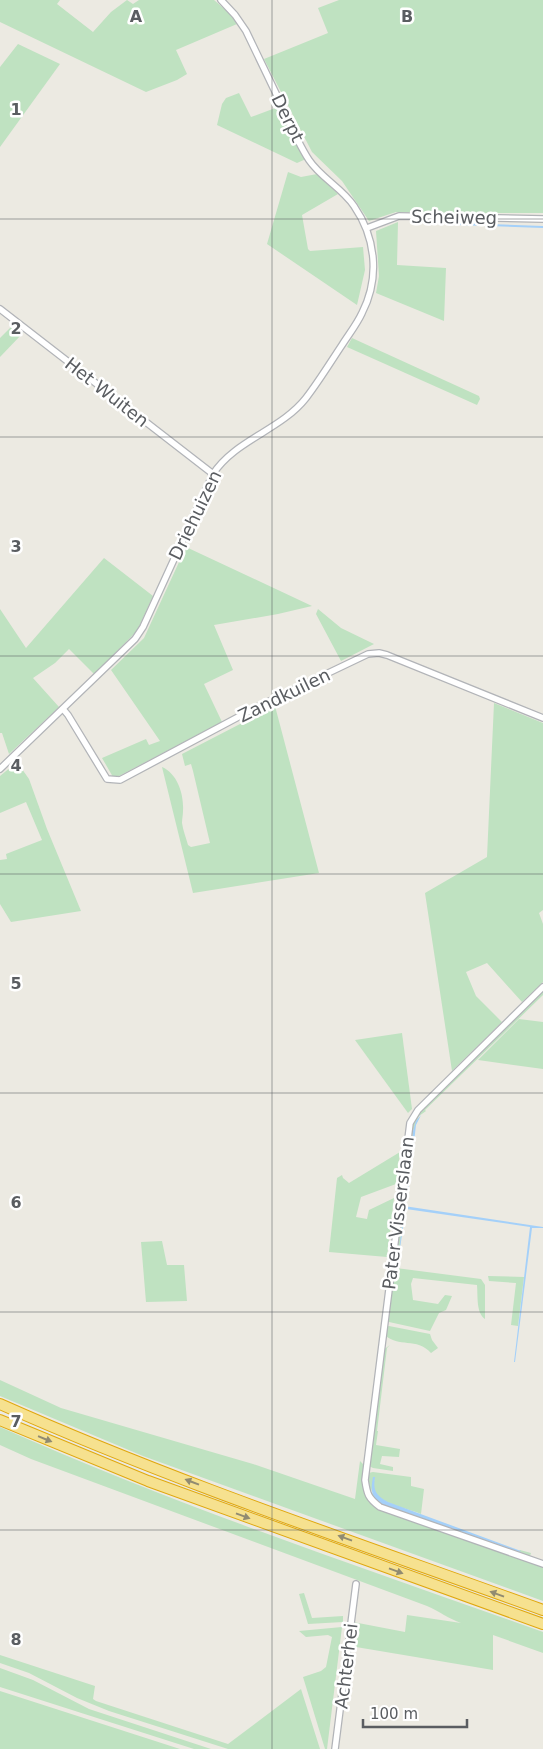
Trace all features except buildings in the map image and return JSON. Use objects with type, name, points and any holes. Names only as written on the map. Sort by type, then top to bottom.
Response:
[{"type":"highway","points":[[0,1404],[99,1447],[198,1485],[543,1610]]},
{"type":"highway","points":[[0,1420],[148,1481],[543,1624]]},
{"type":"street","name":"Derpt","points":[[221,0],[246,31],[308,159],[343,192],[367,228]]},
{"type":"street","name":"Scheiweg","points":[[367,228],[399,216],[543,219]]},
{"type":"street","name":"Driehuizen","points":[[0,769],[128,648],[139,633],[213,474],[220,463],[286,417],[300,405],[317,384],[362,313],[371,291],[373,274],[372,247],[367,228]]},
{"type":"street","name":"Het Wuiten","points":[[0,309],[213,474]]},
{"type":"street","name":"Zandkuilen","points":[[63,709],[107,779],[120,780],[257,707],[368,654],[379,653],[387,655],[543,718]]},
{"type":"street","name":"Pater Visserslaan","points":[[543,987],[418,1110],[410,1123],[366,1470],[366,1493],[380,1507],[543,1564]]},
{"type":"street","name":"Achterhei","points":[[335,1749],[356,1584]]},
{"type":"green space","points":[[0,0],[60,0],[57,4],[93,32],[111,12],[127,0],[133,4],[139,0],[214,0],[229,13],[237,24],[176,50],[187,74],[146,92],[0,22]]},
{"type":"green space","points":[[339,0],[543,0],[543,213],[396,212],[369,221],[342,181],[312,152],[264,59],[328,33],[318,8]]},
{"type":"green space","points":[[18,44],[60,64],[0,147],[0,67]]},
{"type":"green space","points":[[239,93],[251,117],[278,107],[306,159],[297,163],[217,125],[222,104],[226,98]]},
{"type":"green space","points":[[288,172],[301,177],[317,174],[338,194],[302,215],[308,249],[310,251],[363,247],[365,270],[357,305],[267,244]]},
{"type":"green space","points":[[398,222],[397,265],[446,268],[444,321],[376,293],[379,276],[376,231]]},
{"type":"green space","points":[[13,325],[23,333],[0,357],[0,338]]},
{"type":"green space","points":[[352,338],[479,396],[480,399],[477,405],[347,347]]},
{"type":"green space","points":[[186,547],[312,606],[214,625],[233,670],[204,684],[222,722],[117,777],[113,777],[102,758],[146,739],[149,745],[160,741],[111,670],[144,638]]},
{"type":"green space","points":[[104,558],[153,596],[137,631],[94,674],[69,649],[55,663],[33,678],[59,707],[9,754],[2,733],[0,733],[0,609],[26,648]]},
{"type":"green space","points":[[318,609],[341,628],[374,644],[341,661],[316,614]]},
{"type":"green space","points":[[494,703],[543,723],[543,910],[539,913],[543,924],[543,982],[522,1002],[487,963],[466,972],[476,996],[502,1022],[452,1071],[425,893],[487,857]]},
{"type":"green space","points":[[275,706],[319,873],[193,893],[162,767],[168,770],[176,780],[181,792],[183,805],[182,823],[188,845],[191,847],[210,843],[191,764],[185,766],[182,754]]},
{"type":"green space","points":[[17,762],[29,779],[47,829],[81,911],[11,922],[0,904],[0,860],[7,859],[6,854],[42,840],[26,802],[0,813],[0,776]]},
{"type":"green space","points":[[543,989],[543,995],[419,1116],[413,1131],[398,1264],[395,1262],[410,1132],[415,1116]]},
{"type":"green space","points":[[519,1019],[543,1022],[543,1069],[478,1060]]},
{"type":"green space","points":[[402,1033],[412,1109],[408,1113],[355,1040]]},
{"type":"green space","points":[[400,1152],[396,1184],[361,1197],[356,1217],[367,1219],[369,1210],[394,1198],[387,1257],[329,1252],[337,1178],[342,1175],[349,1183]]},
{"type":"green space","points":[[162,1241],[167,1265],[184,1265],[187,1301],[146,1302],[141,1242]]},
{"type":"green space","points":[[396,1268],[481,1279],[485,1285],[485,1319],[479,1309],[477,1285],[413,1278],[411,1284],[413,1300],[438,1304],[445,1295],[452,1296],[446,1310],[439,1313],[430,1331],[389,1322],[387,1320],[394,1270]]},
{"type":"green space","points":[[488,1276],[524,1277],[518,1326],[511,1325],[516,1283],[489,1281]]},
{"type":"green space","points":[[386,1327],[430,1334],[438,1348],[431,1353],[420,1345],[390,1339],[385,1335]]},
{"type":"green space","points":[[390,1345],[387,1348],[376,1445],[400,1449],[399,1457],[382,1456],[380,1464],[393,1467],[393,1471],[369,1466],[383,1350]]},
{"type":"green space","points":[[0,1380],[61,1408],[253,1464],[355,1499],[360,1461],[365,1466],[364,1490],[368,1500],[377,1509],[543,1567],[543,1601],[143,1456],[0,1396]]},
{"type":"green space","points":[[0,1427],[67,1456],[202,1509],[543,1632],[543,1653],[493,1635],[493,1670],[350,1646],[353,1622],[405,1632],[407,1615],[461,1623],[427,1606],[31,1459],[0,1445]]},
{"type":"green space","points":[[368,1473],[411,1477],[411,1486],[424,1489],[421,1514],[394,1505],[376,1495],[374,1490],[375,1477],[371,1492],[386,1506],[518,1552],[520,1550],[531,1553],[530,1556],[543,1561],[543,1563],[382,1506],[374,1499],[368,1488]]},
{"type":"green space","points":[[304,1593],[312,1618],[343,1616],[343,1622],[308,1624],[299,1594]]},
{"type":"green space","points":[[342,1627],[327,1749],[325,1749],[303,1677],[321,1671],[326,1667],[332,1637],[328,1635],[306,1637],[299,1631]]},
{"type":"green space","points":[[0,1655],[95,1686],[93,1699],[96,1701],[228,1744],[301,1689],[320,1749],[228,1749],[109,1711],[77,1698],[29,1673],[0,1663]]},
{"type":"green space","points":[[0,1668],[33,1680],[89,1709],[211,1749],[194,1749],[0,1687]]},
{"type":"green space","points":[[0,1691],[180,1749],[0,1749]]},
{"type":"water","points":[[421,1115],[416,1125],[406,1200],[413,1131],[416,1121]]},
{"type":"water","points":[[404,1206],[543,1227],[532,1228],[515,1362],[530,1227],[406,1209],[398,1261]]},
{"type":"water","points":[[373,1477],[375,1477],[374,1485],[376,1492],[388,1502],[521,1551],[519,1552],[381,1504],[372,1492]]},
{"type":"waterway","points":[[459,224],[543,227]]}]
